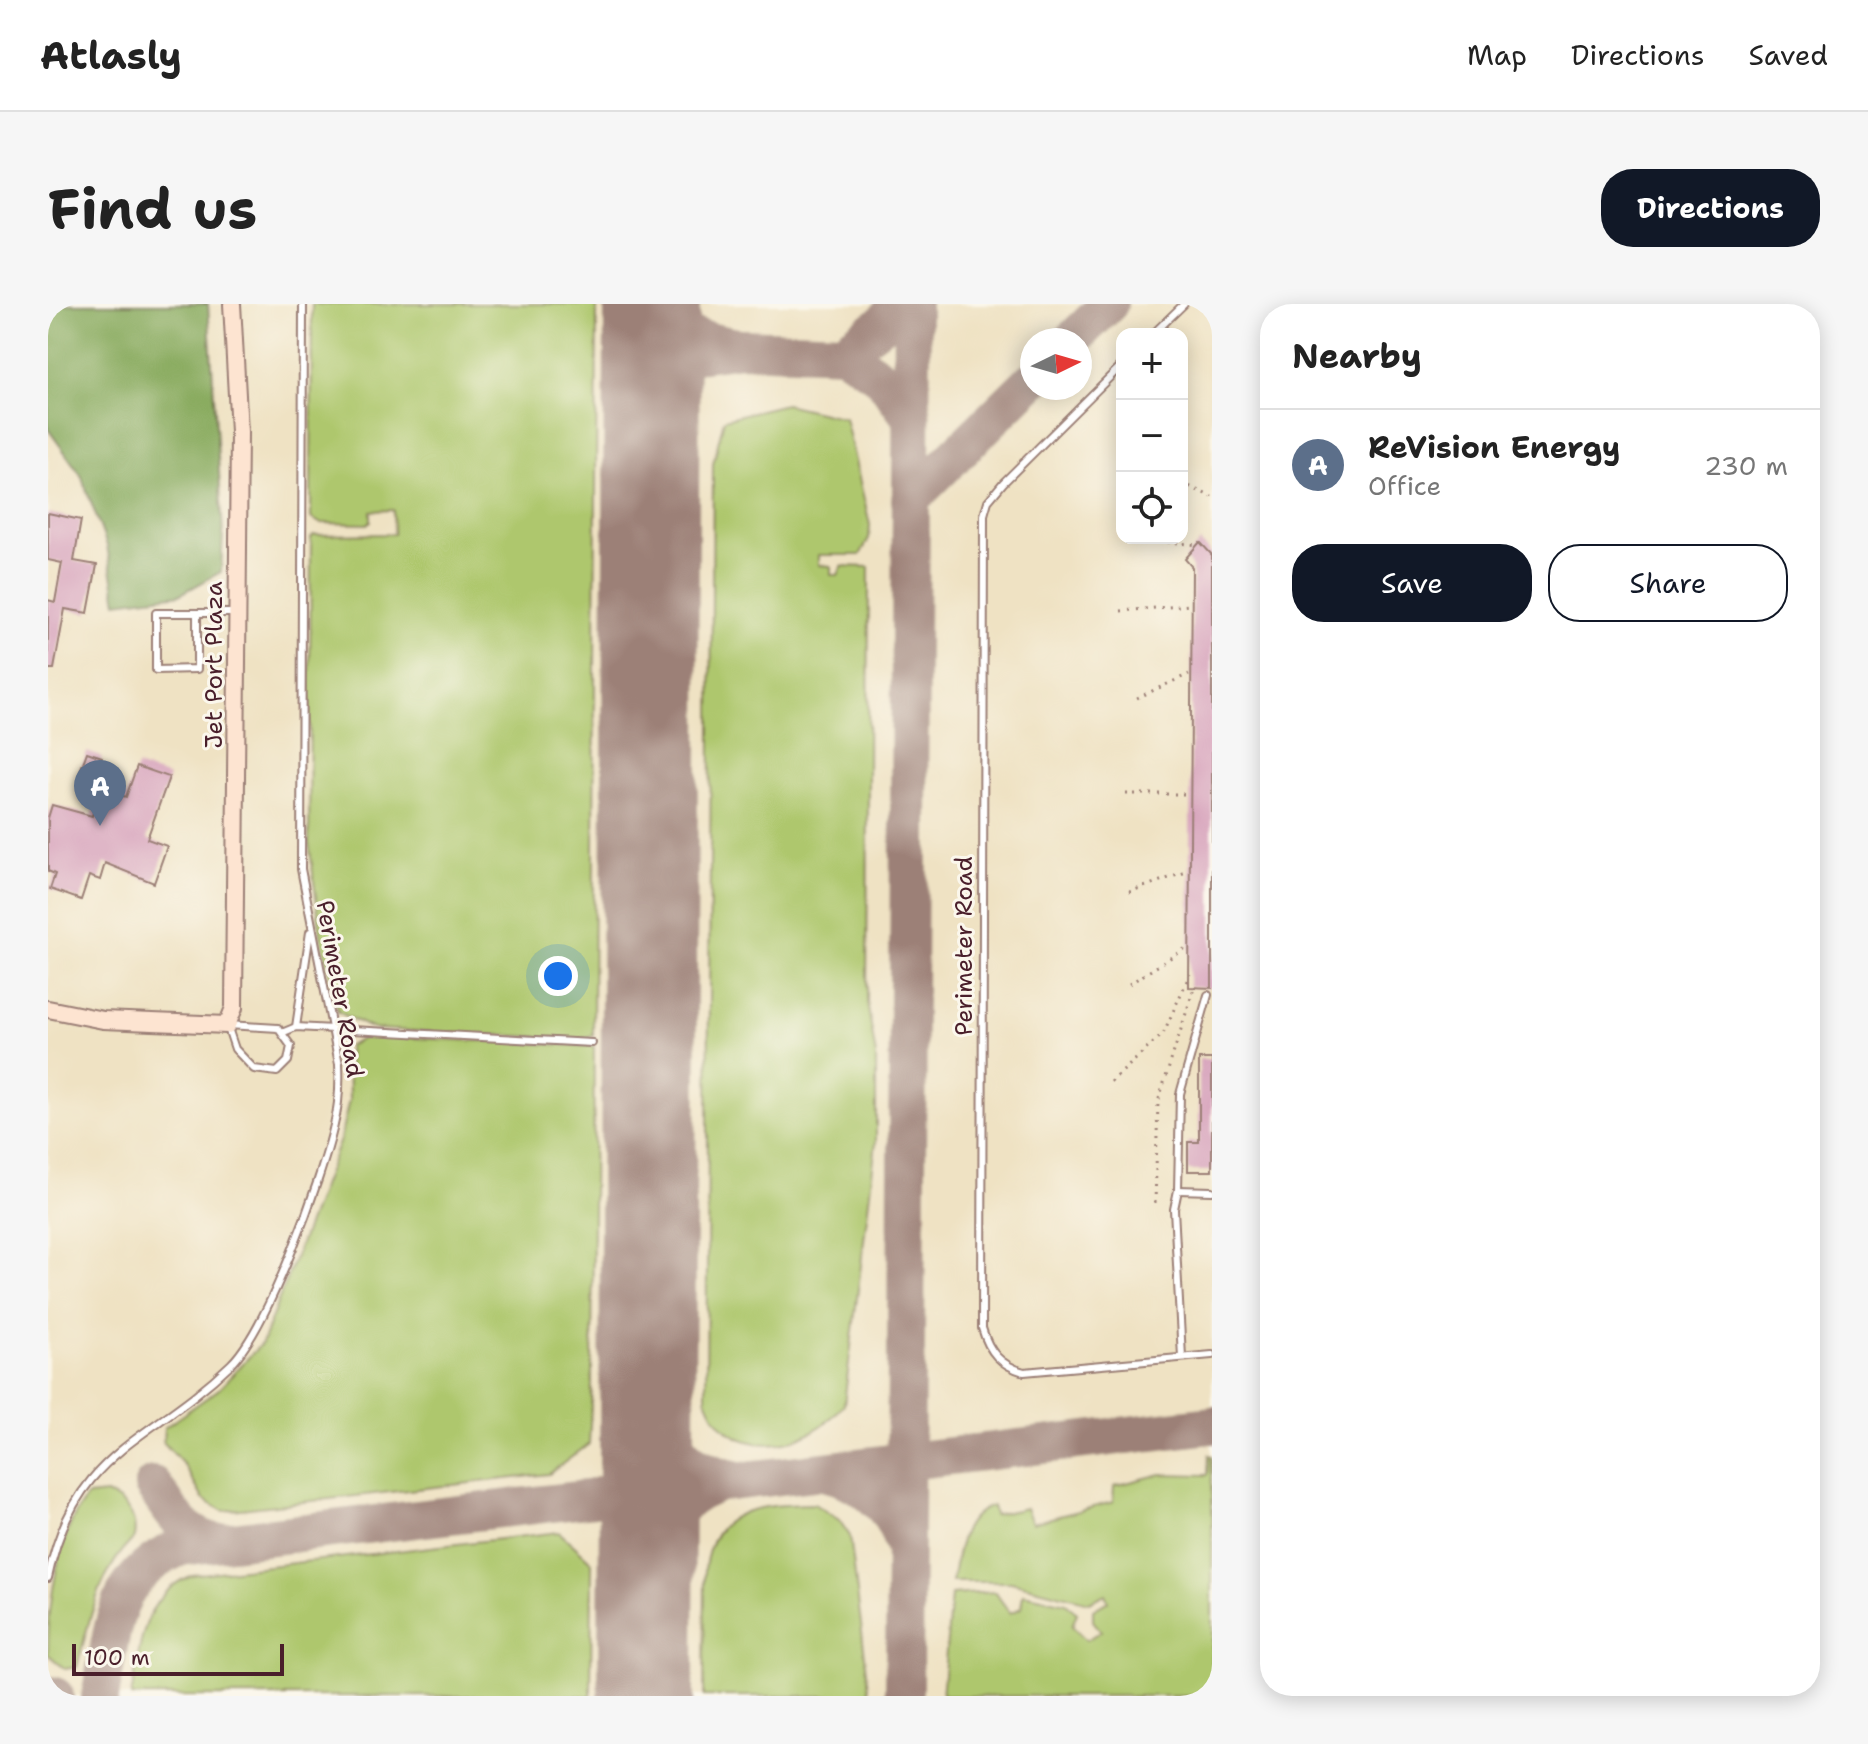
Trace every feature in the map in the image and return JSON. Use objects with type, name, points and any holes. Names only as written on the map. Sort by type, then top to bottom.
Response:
[{"type":"street","name":"Jet Port Plaza","points":[[227,1025],[235,995],[238,613],[238,374],[232,304]]},
{"type":"street","points":[[48,1009],[103,1020],[227,1025]]},
{"type":"lane","name":"Perimeter Road","points":[[48,1578],[58,1534],[78,1493],[136,1436],[194,1396],[231,1364],[259,1326],[335,1123],[340,1092],[333,1031],[310,928],[300,836],[303,304]]},
{"type":"lane","points":[[1159,328],[1184,304]]},
{"type":"lane","name":"Perimeter Road","points":[[1116,371],[1003,483],[988,501],[984,515],[982,1328],[996,1357],[1005,1366],[1024,1372],[1212,1355]]},
{"type":"lane","points":[[197,613],[197,669],[156,670],[156,613],[197,613],[238,613]]},
{"type":"lane","points":[[296,1027],[310,928]]},
{"type":"lane","points":[[1182,1357],[1174,1209],[1178,1190],[1180,1094],[1208,995]]},
{"type":"lane","points":[[227,1025],[270,1026],[284,1032],[291,1046],[288,1061],[277,1072],[261,1073],[235,1049],[227,1025]]},
{"type":"lane","points":[[284,1032],[296,1027],[592,1043]]},
{"type":"lane","points":[[1178,1190],[1212,1191]]},
{"type":"path","points":[[1188,486],[1212,497]]},
{"type":"path","points":[[1187,544],[1198,545]]},
{"type":"path","points":[[1121,611],[1191,605]]},
{"type":"path","points":[[1137,698],[1189,674]]},
{"type":"path","points":[[1126,794],[1190,794]]},
{"type":"path","points":[[1129,892],[1189,871]]},
{"type":"path","points":[[1129,984],[1189,946]]},
{"type":"path","points":[[1111,1082],[1163,1034],[1190,974]]},
{"type":"path","points":[[1155,1203],[1158,1102],[1194,988]]},
{"type":"green space","points":[[48,304],[208,304],[223,533],[221,572],[181,594],[117,602],[107,546],[81,475],[48,429]]},
{"type":"green space","points":[[312,304],[597,304],[593,1036],[580,1039],[373,1029],[338,1012],[321,937],[309,842],[311,538],[314,535],[394,534],[393,510],[371,511],[371,521],[367,524],[320,523],[311,518]]},
{"type":"green space","points":[[785,404],[845,418],[870,525],[869,539],[860,555],[819,555],[819,565],[831,566],[831,575],[838,575],[842,566],[869,567],[867,1002],[876,1056],[876,1142],[844,1404],[829,1420],[811,1432],[770,1444],[750,1442],[732,1434],[717,1419],[706,1398],[713,464],[724,419]]},
{"type":"green space","points":[[367,1036],[594,1046],[589,1444],[549,1474],[223,1511],[203,1499],[184,1465],[163,1442],[164,1428],[219,1389],[262,1343],[340,1140],[349,1100],[348,1046]]},
{"type":"green space","points":[[1209,1455],[1212,1456],[1212,1696],[942,1696],[951,1595],[995,1592],[1010,1613],[1021,1608],[1023,1594],[1066,1603],[1077,1613],[1072,1626],[1086,1640],[1101,1631],[1093,1621],[1093,1610],[1108,1601],[1105,1594],[1089,1602],[1011,1582],[952,1582],[962,1537],[973,1518],[992,1506],[994,1515],[1026,1508],[1032,1523],[1113,1502],[1114,1486],[1161,1474],[1208,1475]]},
{"type":"green space","points":[[106,1494],[129,1511],[134,1523],[134,1538],[121,1552],[103,1582],[77,1667],[65,1669],[48,1654],[56,1571],[77,1511],[88,1496]]},
{"type":"green space","points":[[814,1504],[839,1520],[850,1536],[870,1696],[704,1696],[705,1569],[718,1532],[742,1513],[758,1508]]},
{"type":"green space","points":[[559,1532],[592,1562],[591,1696],[131,1696],[141,1642],[152,1610],[175,1584],[192,1575]]},
{"type":"building","points":[[48,513],[81,520],[74,561],[97,565],[88,613],[65,609],[54,669],[48,669],[48,600],[55,602],[62,563],[48,560]]},
{"type":"building","points":[[1200,542],[1212,555],[1212,988],[1189,987],[1192,567],[1185,559]]},
{"type":"building","points":[[87,752],[102,757],[96,776],[80,771]]},
{"type":"building","points":[[137,766],[169,777],[147,839],[167,846],[154,883],[105,863],[100,880],[89,876],[81,900],[50,889],[55,874],[48,871],[48,818],[52,805],[92,816],[101,788],[126,797]]},
{"type":"building","points":[[1199,1059],[1212,1059],[1212,1171],[1188,1171],[1188,1142],[1199,1142]]},
{"type":"taxiway","points":[[660,304],[674,324],[690,335],[732,346]]},
{"type":"taxiway","points":[[653,409],[661,380],[674,364],[697,354],[742,348],[843,352],[884,322],[899,304]]},
{"type":"taxiway","points":[[904,1696],[912,304]]},
{"type":"taxiway","points":[[1084,328],[1109,304]]},
{"type":"taxiway","points":[[843,352],[882,378],[911,418]]},
{"type":"taxiway","points":[[910,500],[1020,392]]},
{"type":"taxiway","points":[[648,1381],[658,1416],[674,1445],[699,1466],[734,1479]]},
{"type":"taxiway","points":[[100,1696],[113,1627],[128,1589],[140,1573],[181,1547],[1212,1425]]},
{"type":"taxiway","points":[[598,1496],[620,1487],[628,1479],[639,1461],[647,1427]]},
{"type":"taxiway","points":[[824,1472],[851,1482],[874,1498],[892,1519],[903,1545]]},
{"type":"taxiway","points":[[153,1485],[186,1528],[215,1542]]},
{"type":"taxiway","points":[[647,1569],[670,1519],[688,1500],[713,1486]]},
{"type":"taxiway","points":[[48,1695],[55,1696]]},
{"type":"runway","points":[[646,1696],[652,304]]},
{"type":"place","name":"ReVision Energy","points":[[100,826]]}]
